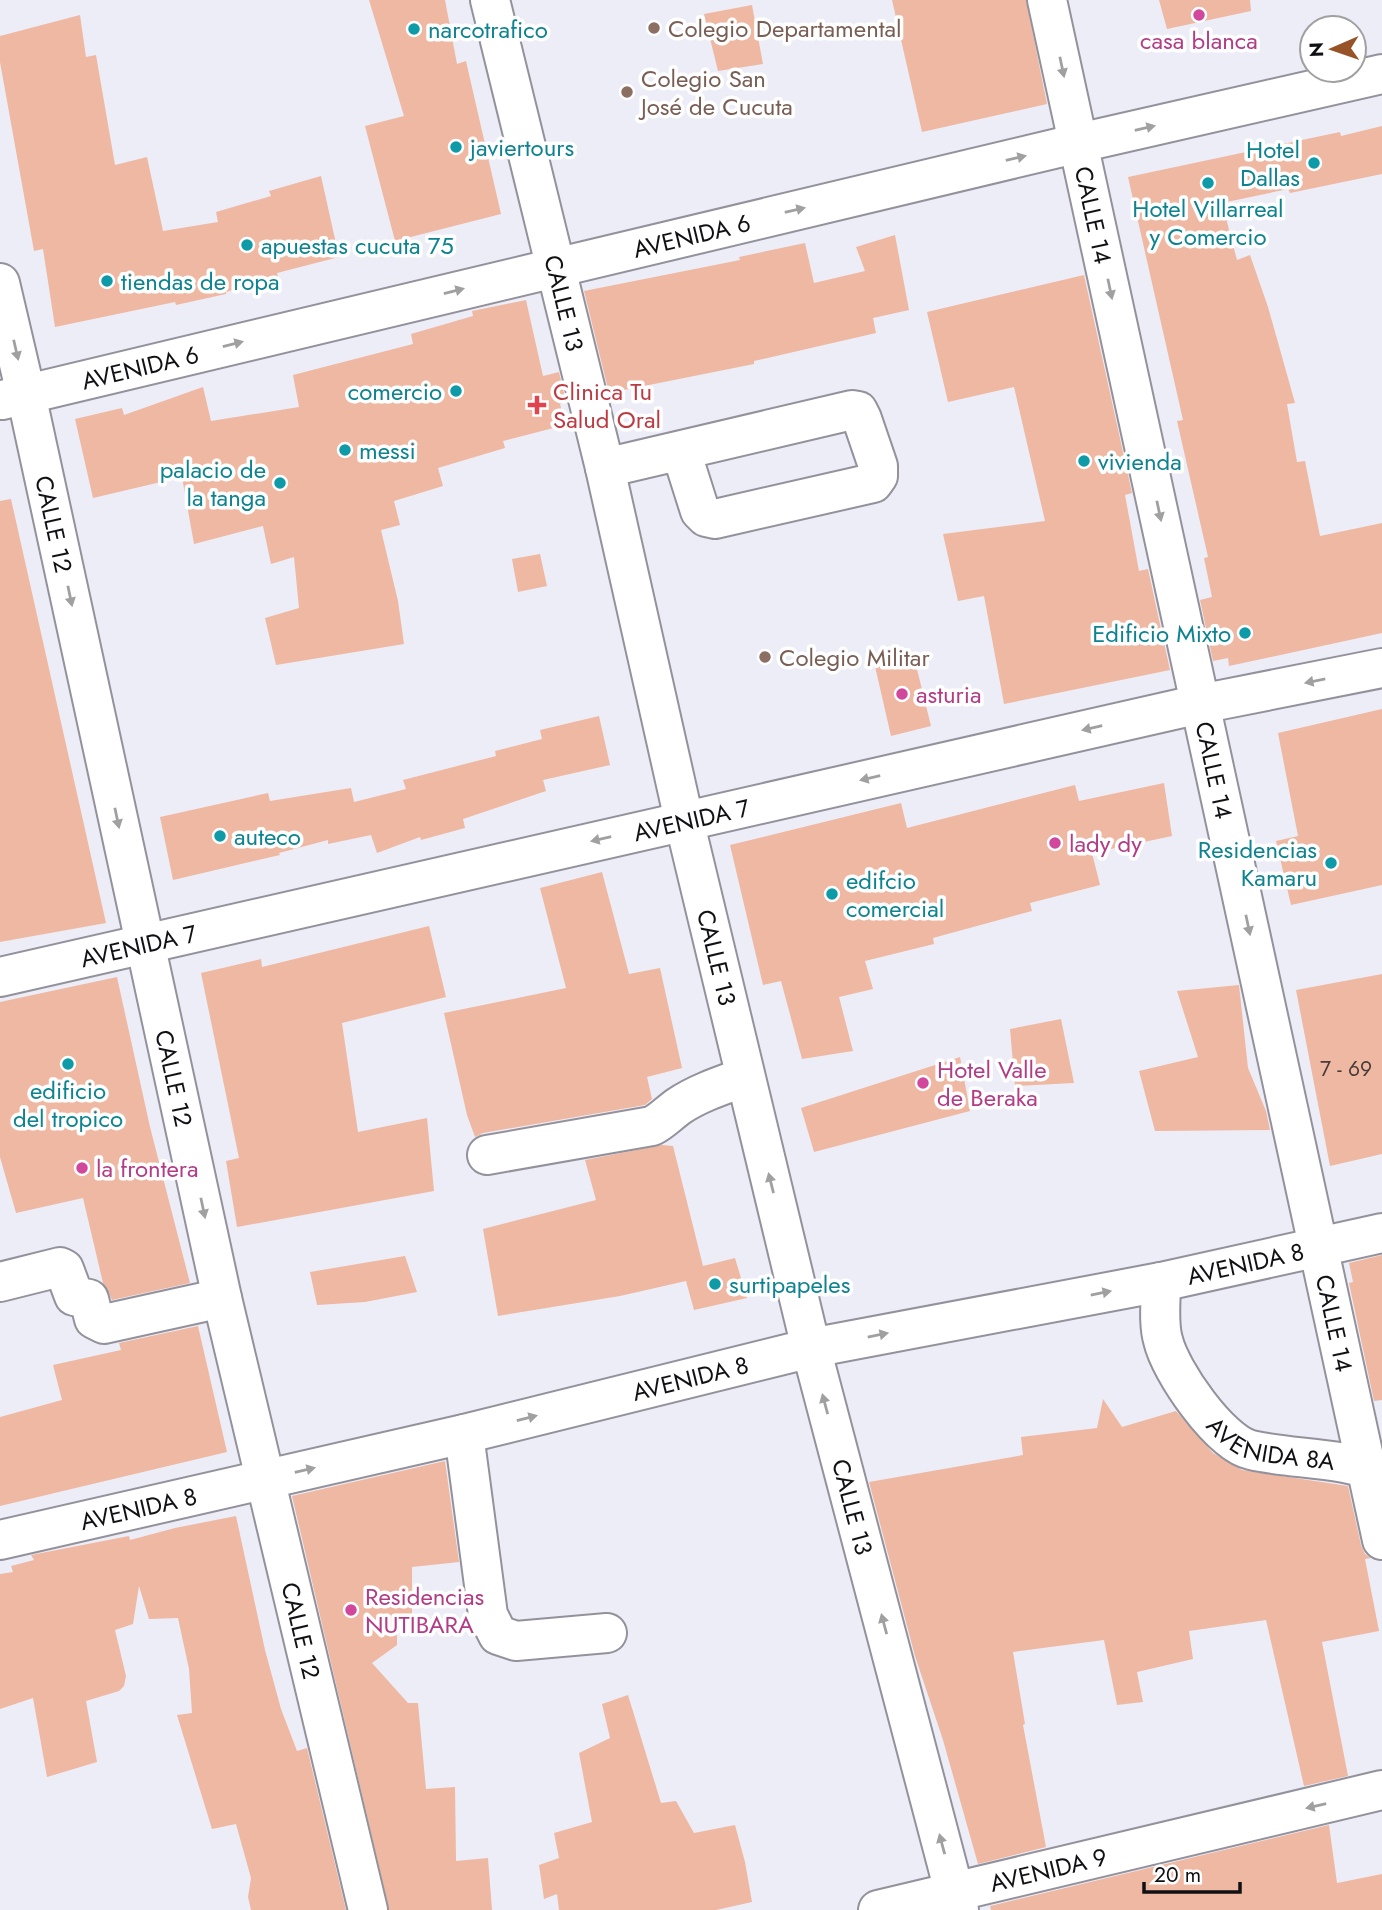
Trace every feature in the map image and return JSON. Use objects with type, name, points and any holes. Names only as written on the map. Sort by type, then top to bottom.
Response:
[{"type":"street","name":"CALLE 13","points":[[490,0],[605,468],[684,820],[811,1348],[957,1901]]},
{"type":"street","name":"CALLE 14","points":[[1047,0],[1318,1247],[1374,1471],[1382,1540]]},
{"type":"street","name":"AVENIDA 6","points":[[13,397],[555,266],[1382,74]]},
{"type":"street","name":"CALLE 12","points":[[0,283],[13,397],[145,945],[264,1480],[368,1910]]},
{"type":"street","points":[[605,468],[852,410],[858,411],[862,419],[878,466],[878,475],[873,483],[715,519],[700,512],[681,451]]},
{"type":"street","name":"AVENIDA 7","points":[[0,977],[1200,704],[1382,668]]},
{"type":"street","points":[[487,1155],[652,1126],[680,1105],[718,1086],[745,1077]]},
{"type":"street","name":"AVENIDA 8","points":[[0,1540],[464,1434],[811,1348],[1161,1282],[1382,1233]]},
{"type":"street","points":[[0,1282],[60,1267],[64,1269],[74,1296],[89,1299],[94,1319],[104,1324],[222,1298]]},
{"type":"street","name":"AVENIDA 8A","points":[[1161,1282],[1162,1340],[1182,1384],[1230,1441],[1247,1450],[1374,1471]]},
{"type":"street","points":[[464,1434],[488,1615],[498,1635],[516,1641],[607,1633]]},
{"type":"street","name":"AVENIDA 9","points":[[878,1910],[957,1901],[1382,1790]]},
{"type":"building","points":[[369,0],[445,0],[457,64],[466,61],[501,214],[395,241],[365,126],[404,116]]},
{"type":"building","points":[[892,0],[1026,0],[1047,104],[922,132]]},
{"type":"building","name":"casa blanca","points":[[1159,0],[1250,0],[1251,11],[1167,29]]},
{"type":"building","points":[[752,5],[763,64],[718,71],[704,14]]},
{"type":"building","points":[[80,15],[86,57],[96,55],[115,165],[147,157],[163,231],[218,222],[216,212],[271,196],[269,191],[321,176],[339,257],[277,273],[278,277],[226,294],[55,327],[43,249],[34,251],[0,62],[0,36]]},
{"type":"building","points":[[1382,126],[1382,174],[1290,193],[1288,189],[1222,203],[1237,260],[1250,255],[1268,307],[1295,403],[1287,404],[1297,462],[1305,461],[1320,536],[1382,523],[1382,633],[1229,666],[1228,658],[1213,661],[1200,600],[1212,597],[1204,558],[1208,557],[1177,421],[1183,420],[1128,177],[1340,132],[1341,136]]},
{"type":"building","points":[[895,235],[909,310],[873,318],[876,333],[754,361],[754,364],[609,393],[584,291],[740,260],[739,257],[805,243],[814,283],[865,271],[856,247]]},
{"type":"building","points":[[1084,275],[1132,493],[1125,495],[1139,571],[1148,569],[1170,670],[1004,704],[984,596],[958,601],[943,534],[1045,521],[1014,387],[948,402],[927,312]]},
{"type":"building","points":[[526,300],[543,376],[559,372],[566,402],[560,404],[565,425],[503,441],[505,448],[438,468],[443,486],[394,501],[400,525],[381,530],[398,601],[404,644],[276,665],[265,618],[299,608],[294,557],[271,564],[263,526],[194,544],[182,477],[93,498],[75,419],[122,408],[124,415],[203,387],[211,421],[299,407],[293,375],[413,344],[411,334],[473,316],[472,311]]},
{"type":"building","points":[[11,499],[106,923],[0,942],[0,501]]},
{"type":"building","points":[[540,554],[547,586],[518,592],[512,559]]},
{"type":"building","name":"asturia","points":[[913,653],[931,726],[891,736],[874,662]]},
{"type":"building","points":[[1382,709],[1382,885],[1291,905],[1276,841],[1298,836],[1278,733]]},
{"type":"building","points":[[599,716],[610,765],[543,780],[546,791],[463,819],[465,828],[421,840],[420,837],[377,853],[371,835],[328,844],[328,840],[279,853],[280,855],[173,880],[160,817],[268,793],[270,801],[351,788],[354,802],[406,789],[403,780],[496,756],[495,751],[542,739],[540,730]]},
{"type":"building","points":[[1164,783],[1172,836],[1092,853],[1100,885],[1030,903],[1032,911],[933,938],[934,944],[865,961],[873,989],[839,997],[853,1051],[802,1059],[781,981],[763,985],[730,845],[901,803],[907,828],[1075,785],[1079,801]]},
{"type":"building","points":[[602,872],[629,974],[660,968],[682,1068],[647,1077],[652,1099],[645,1105],[483,1133],[475,1137],[467,1115],[444,1013],[566,988],[540,888]]},
{"type":"building","points":[[429,926],[446,997],[342,1023],[358,1132],[427,1118],[434,1191],[237,1227],[226,1161],[239,1158],[201,973],[261,959],[262,967]]},
{"type":"building","points":[[1382,974],[1382,1154],[1330,1166],[1296,990]]},
{"type":"building","points":[[117,977],[150,1127],[190,1283],[112,1300],[103,1283],[83,1198],[16,1213],[0,1157],[0,1002]]},
{"type":"building","points":[[1239,985],[1248,1068],[1266,1111],[1270,1130],[1155,1131],[1139,1071],[1198,1057],[1177,991]]},
{"type":"building","points":[[1061,1019],[1074,1083],[1015,1086],[1010,1029]]},
{"type":"building","name":"Hotel Valle de Beraka","points":[[960,1057],[970,1111],[814,1152],[801,1108]]},
{"type":"building","points":[[662,1145],[673,1146],[703,1266],[735,1258],[747,1298],[694,1310],[686,1281],[620,1296],[498,1316],[483,1229],[596,1200],[585,1160]]},
{"type":"building","points":[[1382,1255],[1382,1400],[1374,1401],[1349,1283],[1353,1282],[1349,1263]]},
{"type":"building","points":[[405,1256],[417,1292],[365,1302],[317,1305],[310,1272]]},
{"type":"building","points":[[198,1326],[227,1452],[0,1506],[0,1417],[62,1400],[53,1365],[121,1350],[119,1343]]},
{"type":"building","points":[[1103,1399],[1122,1427],[1176,1411],[1213,1453],[1242,1470],[1348,1486],[1361,1545],[1365,1554],[1371,1558],[1365,1559],[1379,1631],[1322,1642],[1348,1776],[1304,1786],[1266,1620],[1189,1631],[1193,1659],[1137,1672],[1143,1702],[1117,1705],[1104,1640],[1013,1652],[1025,1724],[1023,1725],[1046,1847],[978,1864],[943,1740],[915,1656],[869,1482],[1023,1455],[1021,1437],[1097,1428]]},
{"type":"building","points":[[445,1461],[459,1562],[412,1567],[412,1624],[397,1628],[397,1645],[372,1663],[408,1703],[418,1703],[426,1789],[455,1787],[456,1861],[488,1858],[492,1910],[389,1910],[292,1496]]},
{"type":"building","points":[[236,1516],[265,1650],[281,1709],[297,1751],[307,1748],[346,1910],[251,1910],[248,1897],[251,1878],[236,1824],[212,1829],[177,1715],[192,1713],[189,1669],[178,1618],[149,1619],[139,1586],[133,1624],[115,1630],[126,1676],[124,1686],[119,1691],[86,1701],[97,1762],[47,1777],[33,1698],[0,1709],[0,1574],[13,1572],[11,1566],[34,1560],[31,1555],[129,1536],[130,1540]]},
{"type":"building","points":[[628,1695],[661,1803],[676,1801],[694,1833],[735,1825],[752,1902],[716,1910],[559,1910],[557,1894],[544,1899],[539,1865],[559,1858],[554,1833],[592,1822],[579,1753],[610,1738],[602,1704]]},
{"type":"building","points":[[1329,1825],[1337,1883],[1382,1874],[1382,1910],[991,1910],[990,1906]]},
{"type":"place","name":"casa blanca","points":[[1199,15]]},
{"type":"place","name":"Colegio Departamental","points":[[654,28]]},
{"type":"place","name":"narcotrafico","points":[[414,29]]},
{"type":"place","name":"Colegio San José de Cucuta","points":[[627,92]]},
{"type":"place","name":"javiertours","points":[[456,147]]},
{"type":"place","name":"Hotel Dallas","points":[[1314,163]]},
{"type":"place","name":"Hotel Villarreal y Comercio","points":[[1208,183]]},
{"type":"place","name":"apuestas cucuta 75","points":[[247,245]]},
{"type":"place","name":"tiendas de ropa","points":[[107,281]]},
{"type":"place","name":"comercio","points":[[456,391]]},
{"type":"place","name":"Clinica Tu Salud Oral","points":[[537,405]]},
{"type":"place","name":"messi","points":[[345,450]]},
{"type":"place","name":"vivienda","points":[[1084,461]]},
{"type":"place","name":"palacio de la tanga","points":[[280,483]]},
{"type":"place","name":"Edificio Mixto","points":[[1245,633]]},
{"type":"place","name":"Colegio Militar","points":[[765,657]]},
{"type":"place","name":"asturia","points":[[902,694]]},
{"type":"place","name":"auteco","points":[[220,836]]},
{"type":"place","name":"lady dy","points":[[1055,843]]},
{"type":"place","name":"Residencias Kamaru","points":[[1331,863]]},
{"type":"place","name":"edifcio comercial","points":[[832,894]]},
{"type":"place","name":"edificio del tropico","points":[[68,1064]]},
{"type":"place","name":"Hotel Valle de Beraka","points":[[923,1083]]},
{"type":"place","name":"la frontera","points":[[82,1168]]},
{"type":"place","name":"surtipapeles","points":[[715,1284]]},
{"type":"place","name":"Residencias NUTIBARA","points":[[351,1610]]}]
